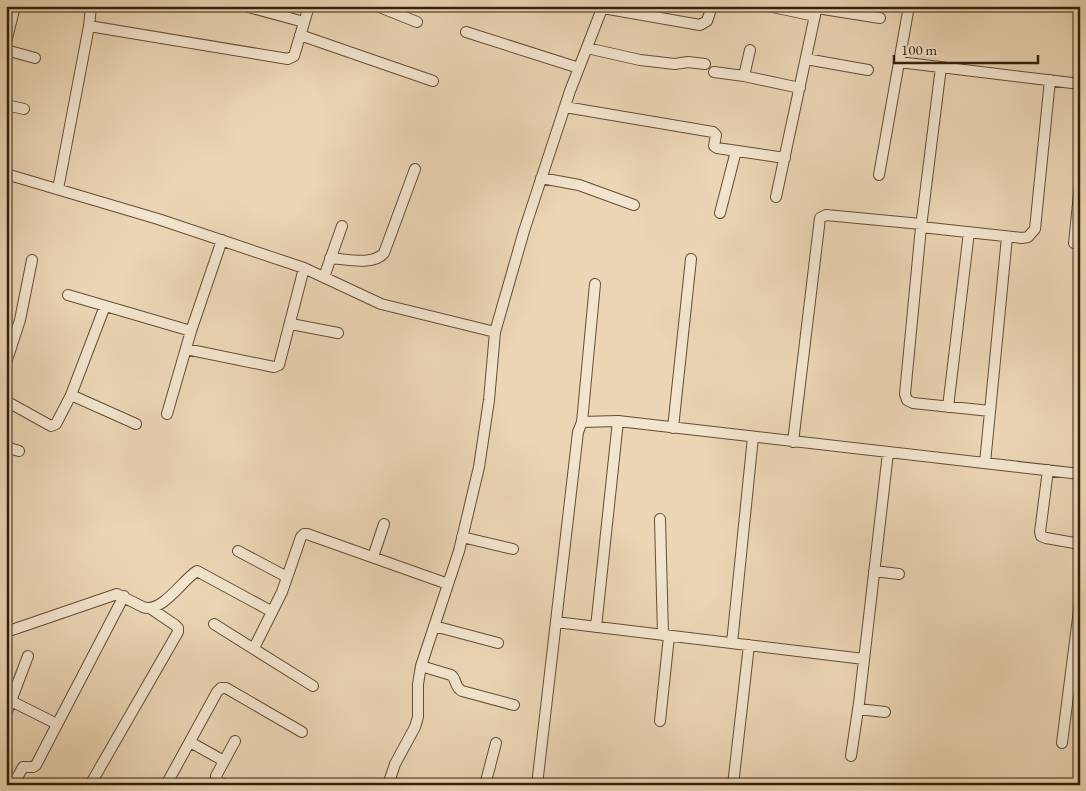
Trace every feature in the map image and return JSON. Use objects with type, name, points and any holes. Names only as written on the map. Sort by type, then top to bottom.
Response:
[{"type":"street","points":[[6,42],[15,6]]},
{"type":"street","points":[[58,189],[92,6]]},
{"type":"street","points":[[245,6],[304,22]]},
{"type":"street","points":[[89,26],[288,59],[294,56],[309,6]]},
{"type":"street","points":[[377,6],[417,22]]},
{"type":"street","points":[[388,785],[395,764],[418,718],[418,684],[421,666],[462,537],[479,467],[489,400],[495,332],[541,178],[579,68],[603,7],[700,25],[707,21],[712,6]]},
{"type":"street","points":[[768,6],[880,18]]},
{"type":"street","points":[[878,175],[908,6]]},
{"type":"street","points":[[776,197],[816,10]]},
{"type":"street","points":[[466,32],[579,68]]},
{"type":"street","points":[[300,35],[433,81]]},
{"type":"street","points":[[587,48],[640,60],[678,64],[688,62],[705,64]]},
{"type":"street","points":[[6,50],[35,58]]},
{"type":"street","points":[[744,76],[750,50]]},
{"type":"street","points":[[806,59],[868,70]]},
{"type":"street","points":[[899,62],[1080,84]]},
{"type":"street","points":[[941,67],[921,225],[905,394],[907,400],[913,403],[990,411]]},
{"type":"street","points":[[714,72],[744,76],[800,88]]},
{"type":"street","points":[[793,442],[820,218],[826,215],[921,225],[1007,237],[1028,237],[1035,229],[1050,80]]},
{"type":"street","points":[[6,105],[24,109]]},
{"type":"street","points":[[565,107],[713,132],[716,135],[715,147],[785,158]]},
{"type":"street","points":[[720,212],[736,151]]},
{"type":"street","points":[[330,258],[370,260],[380,258],[384,253],[415,169]]},
{"type":"street","points":[[6,174],[222,240],[304,268],[380,304],[495,332]]},
{"type":"street","points":[[541,178],[579,185],[634,205]]},
{"type":"street","points":[[1074,243],[1080,184]]},
{"type":"street","points":[[324,277],[342,226]]},
{"type":"street","points":[[948,407],[969,232]]},
{"type":"street","points":[[985,463],[1007,237]]},
{"type":"street","points":[[166,414],[222,240]]},
{"type":"street","points":[[673,428],[691,259]]},
{"type":"street","points":[[6,363],[20,320],[32,260]]},
{"type":"street","points":[[186,349],[274,367],[279,365],[304,268]]},
{"type":"street","points":[[537,785],[578,432],[582,422],[595,284]]},
{"type":"street","points":[[68,295],[192,330]]},
{"type":"street","points":[[6,401],[50,426],[54,426],[71,395],[105,306]]},
{"type":"street","points":[[291,324],[338,333]]},
{"type":"street","points":[[71,395],[136,424]]},
{"type":"street","points":[[596,627],[618,421]]},
{"type":"street","points":[[582,422],[618,421],[1080,474]]},
{"type":"street","points":[[732,643],[753,437]]},
{"type":"street","points":[[6,447],[19,451]]},
{"type":"street","points":[[851,756],[888,453]]},
{"type":"street","points":[[1048,470],[1040,532],[1046,538],[1080,544]]},
{"type":"street","points":[[660,519],[666,635],[660,721]]},
{"type":"street","points":[[373,558],[384,524]]},
{"type":"street","points":[[254,648],[273,610],[301,537],[304,534],[448,584]]},
{"type":"street","points":[[462,537],[514,549]]},
{"type":"street","points":[[238,552],[287,577]]},
{"type":"street","points":[[150,608],[166,600],[197,571],[269,610],[273,610]]},
{"type":"street","points":[[874,571],[899,574]]},
{"type":"street","points":[[6,632],[117,594],[143,607],[150,608],[178,628],[178,632],[90,785]]},
{"type":"street","points":[[13,785],[23,767],[34,767],[36,765],[124,596]]},
{"type":"street","points":[[1062,743],[1080,602]]},
{"type":"street","points":[[556,622],[864,659]]},
{"type":"street","points":[[214,624],[313,686]]},
{"type":"street","points":[[434,626],[498,643]]},
{"type":"street","points":[[733,785],[749,645]]},
{"type":"street","points":[[6,714],[28,656]]},
{"type":"street","points":[[421,666],[453,676],[457,687],[462,691],[514,704]]},
{"type":"street","points":[[166,785],[216,692],[221,688],[226,688],[302,732]]},
{"type":"street","points":[[11,701],[57,724]]},
{"type":"street","points":[[858,709],[885,712]]},
{"type":"street","points":[[224,785],[216,778],[236,741]]},
{"type":"street","points":[[190,742],[224,761]]},
{"type":"street","points":[[485,785],[496,743]]}]
